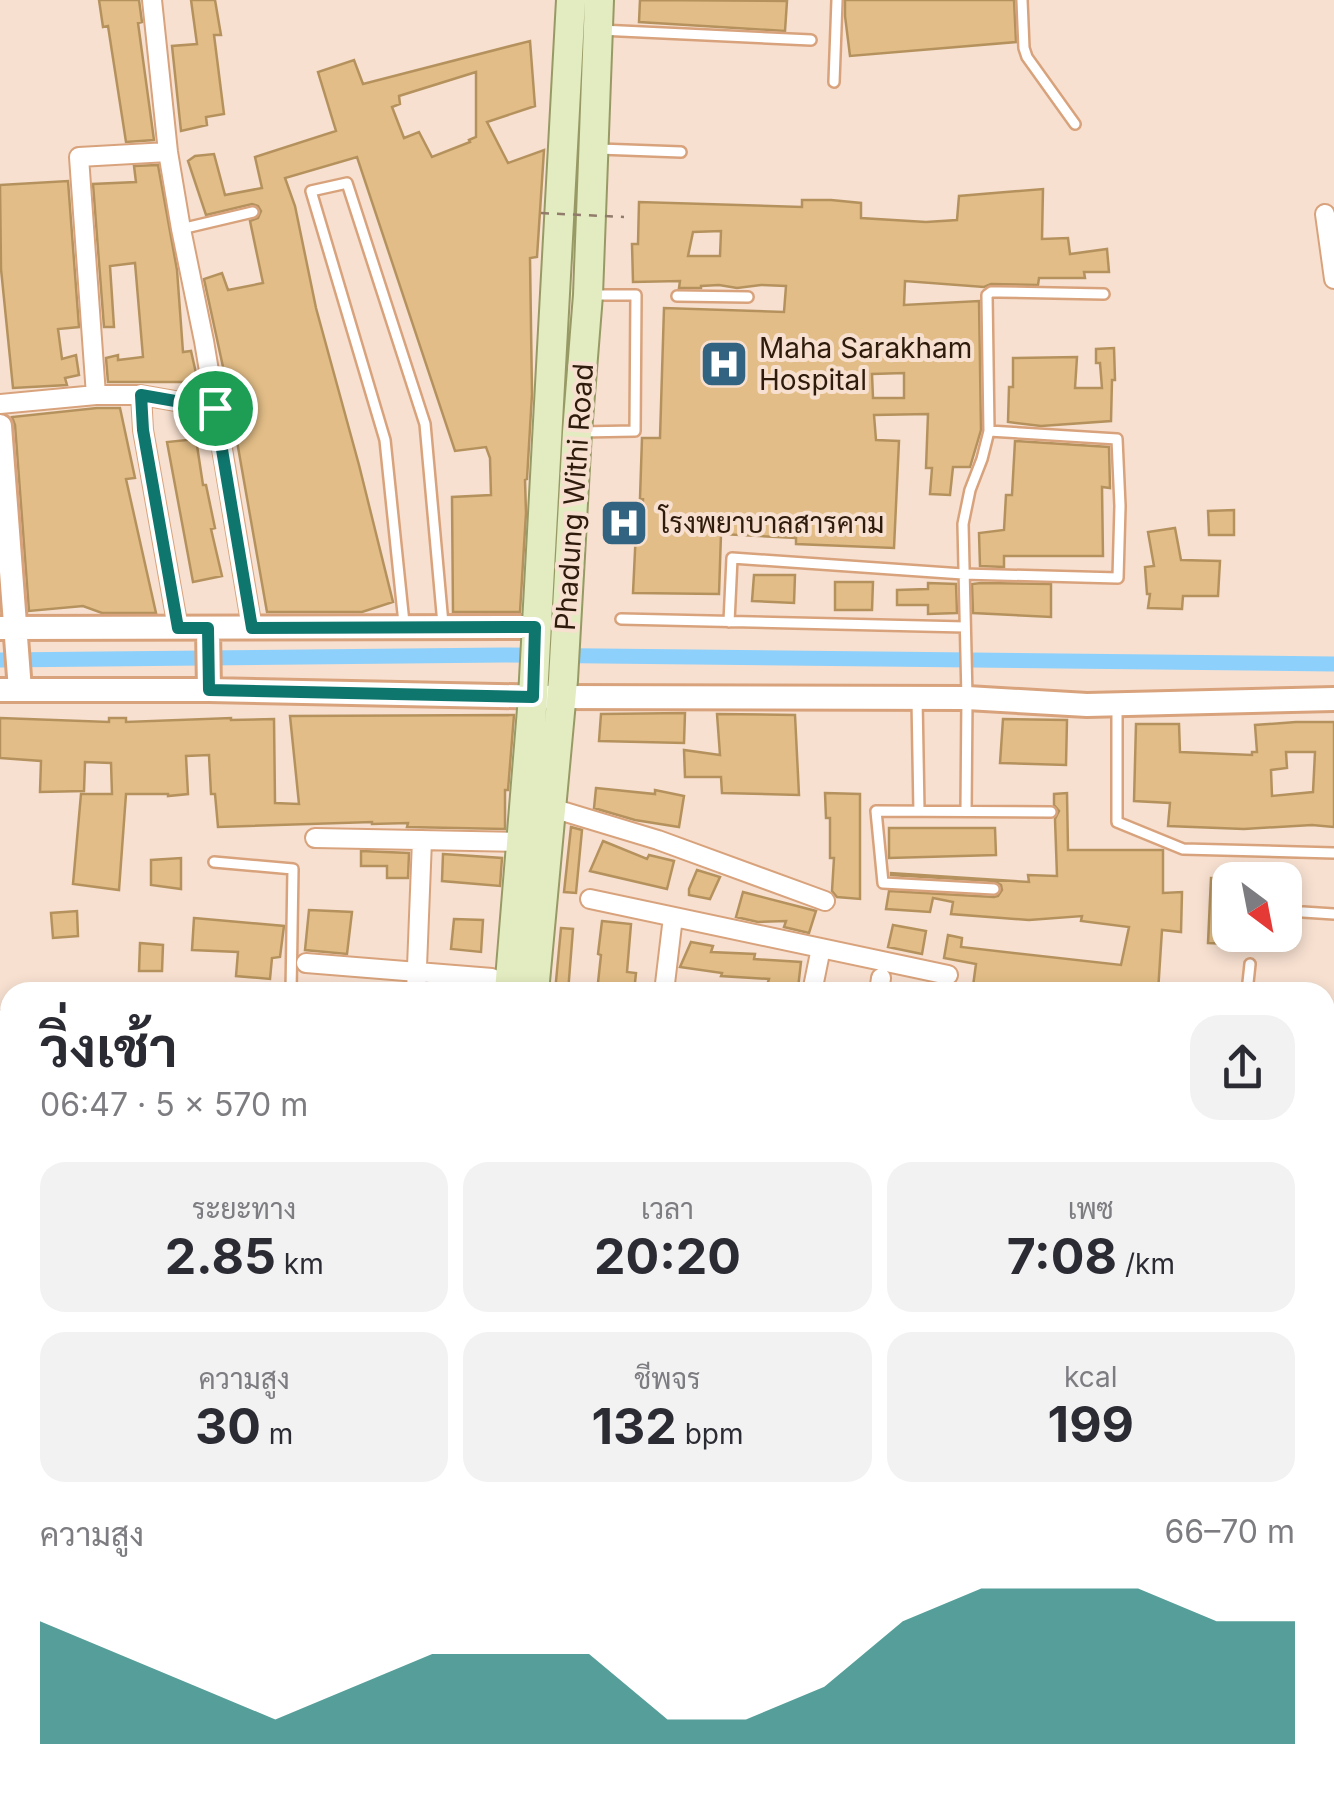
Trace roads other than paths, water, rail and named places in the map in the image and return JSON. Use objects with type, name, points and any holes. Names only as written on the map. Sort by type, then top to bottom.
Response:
[{"type":"main road","name":"Phadung Withi Road","points":[[500,982],[522,842],[572,0]]},
{"type":"main road","name":"Phadung Withi Road","points":[[535,982],[562,688],[588,295],[598,0]]},
{"type":"street","points":[[152,0],[180,229],[252,628]]},
{"type":"street","points":[[96,395],[79,156],[168,152]]},
{"type":"street","points":[[1325,214],[1334,279]]},
{"type":"street","points":[[0,404],[141,395],[215,408]]},
{"type":"street","points":[[141,395],[143,430],[178,628]]},
{"type":"street","points":[[0,426],[10,690],[562,688],[917,698],[967,691],[1086,704],[1334,700]]},
{"type":"street","points":[[7,628],[443,626],[535,636]]},
{"type":"street","points":[[208,628],[209,690]]},
{"type":"street","points":[[552,808],[658,840],[825,902]]},
{"type":"street","points":[[315,838],[522,842]]},
{"type":"street","points":[[416,982],[422,840]]},
{"type":"street","points":[[590,899],[948,974]]},
{"type":"street","points":[[665,982],[673,917]]},
{"type":"street","points":[[814,982],[821,948]]},
{"type":"street","points":[[306,963],[481,982]]},
{"type":"lane","points":[[834,82],[837,0]]},
{"type":"lane","points":[[1022,0],[1027,57],[1075,124]]},
{"type":"lane","points":[[598,30],[811,40]]},
{"type":"lane","points":[[594,149],[682,152]]},
{"type":"lane","points":[[404,626],[386,440],[311,192],[346,183],[424,424],[443,626]]},
{"type":"lane","points":[[180,229],[254,212]]},
{"type":"lane","points":[[966,812],[963,524],[989,431],[987,295],[1104,294]]},
{"type":"lane","points":[[577,432],[635,431],[636,295],[588,295]]},
{"type":"lane","points":[[677,296],[748,297]]},
{"type":"lane","points":[[729,622],[732,558],[963,574],[1118,578],[1120,506],[1116,439],[989,431]]},
{"type":"lane","points":[[622,619],[965,631]]},
{"type":"lane","points":[[917,698],[919,811]]},
{"type":"lane","points":[[1117,704],[1117,822],[1183,849],[1334,853]]},
{"type":"lane","points":[[994,890],[883,883],[876,811],[1051,812]]},
{"type":"lane","points":[[214,862],[293,870],[291,982]]},
{"type":"lane","points":[[1303,912],[1334,914]]},
{"type":"lane","points":[[1248,982],[1250,964]]},
{"type":"waterway","points":[[0,660],[504,655],[1334,664]]},
{"type":"place","name":"Maha Sarakham Hospital","points":[[724,364]]},
{"type":"place","name":"โรงพยาบาลสารคาม","points":[[624,523]]}]
